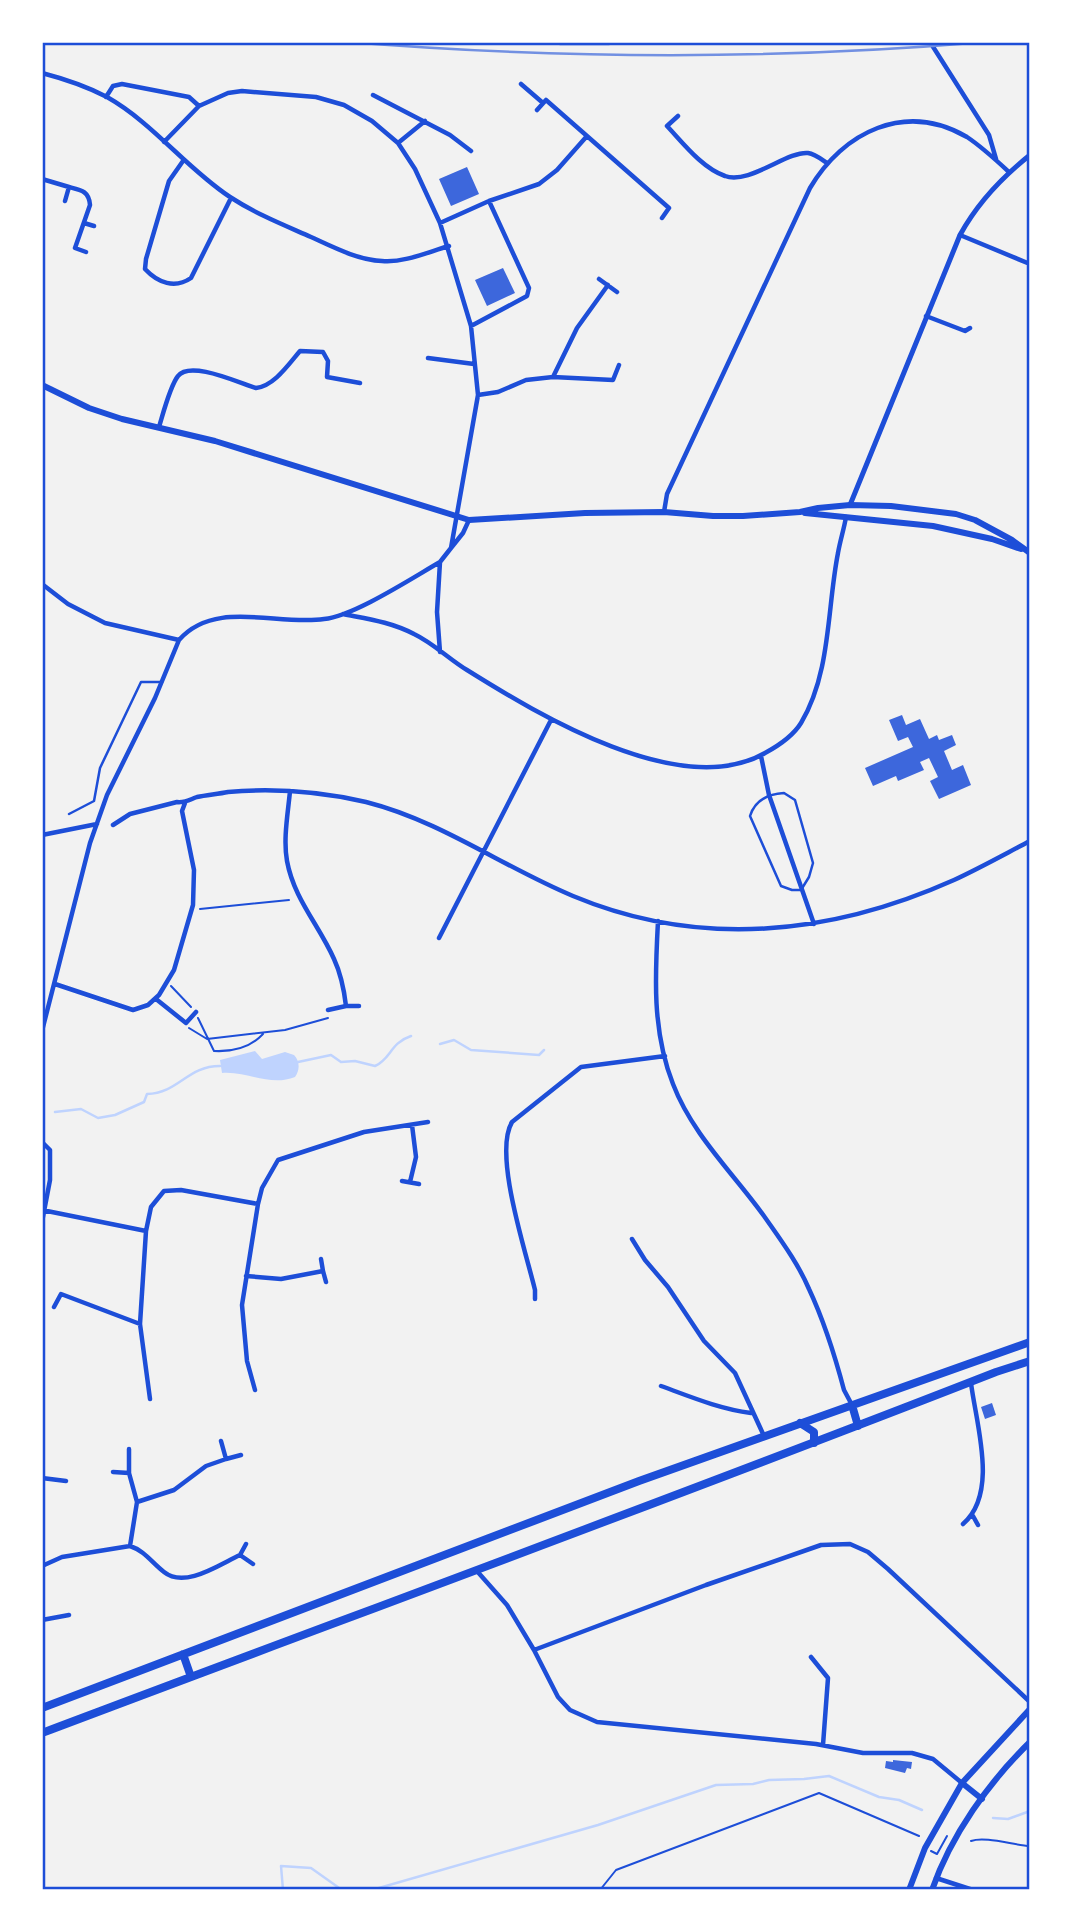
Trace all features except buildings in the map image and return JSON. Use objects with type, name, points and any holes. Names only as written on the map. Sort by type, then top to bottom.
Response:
[{"type":"highway","points":[[42,1708],[800,1423],[1030,1342]]},
{"type":"highway","points":[[42,1733],[1030,1361]]},
{"type":"highway","points":[[852,1405],[859,1426]]},
{"type":"highway","points":[[800,1423],[814,1432],[814,1443]]},
{"type":"highway","points":[[183,1654],[191,1677]]},
{"type":"main road","points":[[42,385],[89,408],[215,441],[469,520],[585,513],[664,512],[713,516],[800,512],[959,530],[1029,552]]},
{"type":"main road","points":[[800,512],[850,505],[891,506],[956,514],[993,528],[1029,552]]},
{"type":"main road","points":[[846,517],[850,505]]},
{"type":"main road","points":[[909,1890],[925,1848],[962,1783],[1030,1709]]},
{"type":"main road","points":[[932,1890],[954,1841],[982,1799],[1030,1742]]},
{"type":"main road","points":[[962,1783],[982,1799]]},
{"type":"street","points":[[930,42],[989,135],[996,160]]},
{"type":"street","points":[[42,73],[75,82],[106,97],[139,119],[183,161],[231,198],[261,215],[332,247],[382,261],[403,260],[449,246]]},
{"type":"street","points":[[106,97],[113,86],[121,84],[189,97],[199,106]]},
{"type":"street","points":[[521,84],[543,103]]},
{"type":"street","points":[[163,142],[199,106],[228,93],[242,91],[316,97],[344,105],[372,121],[398,143],[415,169],[440,223],[471,326],[478,395],[451,548]]},
{"type":"street","points":[[373,95],[450,135],[471,151]]},
{"type":"street","points":[[537,110],[546,100],[670,208],[662,218]]},
{"type":"street","points":[[678,116],[667,126],[690,151],[724,176],[733,178],[749,174],[806,153],[827,163]]},
{"type":"street","points":[[398,143],[425,121]]},
{"type":"street","points":[[664,512],[667,494],[810,188],[827,163],[844,145],[864,132],[887,124],[927,123],[967,137],[1009,172]]},
{"type":"street","points":[[440,223],[489,201],[539,184],[558,170],[587,136]]},
{"type":"street","points":[[850,505],[960,235],[971,214],[1009,172],[1030,155]]},
{"type":"street","points":[[183,161],[169,181],[146,259],[145,269],[152,277],[172,284],[182,284],[191,278],[231,198]]},
{"type":"street","points":[[42,180],[83,190],[89,198],[90,205],[75,248],[86,252]]},
{"type":"street","points":[[65,201],[69,187]]},
{"type":"street","points":[[471,326],[527,296],[528,288],[489,201]]},
{"type":"street","points":[[83,223],[94,226]]},
{"type":"street","points":[[960,235],[1030,264]]},
{"type":"street","points":[[599,279],[617,292]]},
{"type":"street","points":[[554,377],[577,328],[608,285]]},
{"type":"street","points":[[926,316],[965,335],[970,328]]},
{"type":"street","points":[[159,428],[177,376],[186,370],[198,369],[256,388],[265,387],[286,369],[300,351],[312,350],[323,352],[328,361],[327,377],[360,383]]},
{"type":"street","points":[[428,358],[474,364]]},
{"type":"street","points":[[478,395],[498,393],[526,380],[554,377],[613,380],[619,365]]},
{"type":"street","points":[[343,614],[388,622],[416,635],[503,692],[551,719],[626,752],[691,767],[720,768],[752,761],[781,744],[801,725],[821,674],[838,553],[846,517]]},
{"type":"street","points":[[42,1031],[90,843],[107,795],[162,682],[179,640],[186,632],[203,622],[224,617],[325,620],[343,614],[440,562],[463,533],[469,520]]},
{"type":"street","points":[[440,562],[437,612],[440,652]]},
{"type":"street","points":[[43,586],[68,604],[105,624],[179,640]]},
{"type":"street","points":[[439,938],[482,849],[551,719]]},
{"type":"street","points":[[761,756],[769,795],[814,924]]},
{"type":"street","points":[[290,791],[287,863],[302,904],[333,957],[343,985],[346,1006]]},
{"type":"street","points":[[113,825],[130,814],[230,792],[290,791],[366,802],[404,814],[482,849],[574,897],[658,921],[738,931],[814,924],[910,898],[955,880],[1030,841]]},
{"type":"street","points":[[55,984],[133,1010],[156,999],[167,983],[182,945],[193,905],[194,870],[182,811],[185,803]]},
{"type":"street","points":[[42,835],[98,823]]},
{"type":"street","points":[[658,921],[657,1021],[681,1104],[763,1216],[809,1287],[844,1390],[852,1405]]},
{"type":"street","points":[[156,999],[186,1023],[196,1012]]},
{"type":"street","points":[[328,1010],[359,1006]]},
{"type":"street","points":[[535,1299],[507,1170],[507,1131],[512,1122],[581,1067],[665,1056]]},
{"type":"street","points":[[255,1390],[247,1361],[242,1305],[258,1204],[262,1188],[278,1160],[364,1132],[428,1122]]},
{"type":"street","points":[[411,1182],[416,1157],[412,1125]]},
{"type":"street","points":[[42,1142],[50,1150],[50,1180],[42,1223]]},
{"type":"street","points":[[402,1181],[419,1184]]},
{"type":"street","points":[[149,1399],[140,1324],[146,1231],[151,1207],[164,1191],[181,1190],[258,1204]]},
{"type":"street","points":[[43,1210],[146,1231]]},
{"type":"street","points":[[632,1239],[704,1341],[735,1373],[764,1437]]},
{"type":"street","points":[[321,1259],[326,1282]]},
{"type":"street","points":[[246,1276],[281,1279],[323,1271]]},
{"type":"street","points":[[54,1307],[61,1294],[140,1324]]},
{"type":"street","points":[[963,1524],[973,1516],[982,1486],[981,1437],[971,1382]]},
{"type":"street","points":[[661,1386],[700,1401],[752,1413]]},
{"type":"street","points":[[221,1441],[226,1459]]},
{"type":"street","points":[[129,1449],[129,1473],[137,1502],[130,1546]]},
{"type":"street","points":[[137,1502],[174,1490],[206,1466],[240,1455]]},
{"type":"street","points":[[113,1472],[129,1473]]},
{"type":"street","points":[[42,1478],[66,1481]]},
{"type":"street","points":[[973,1516],[978,1525]]},
{"type":"street","points":[[42,1566],[62,1557],[130,1546],[138,1549],[163,1572],[173,1577],[186,1578],[240,1555],[246,1544]]},
{"type":"street","points":[[534,1650],[821,1545],[850,1544],[868,1552],[888,1569],[1030,1702]]},
{"type":"street","points":[[240,1555],[253,1564]]},
{"type":"street","points":[[474,1569],[507,1605],[558,1697],[570,1710],[586,1719],[823,1745],[863,1753],[912,1753],[933,1759],[962,1783]]},
{"type":"street","points":[[42,1620],[69,1615]]},
{"type":"street","points":[[811,1657],[828,1678],[823,1745]]},
{"type":"street","points":[[936,1878],[973,1890]]},
{"type":"lane","points":[[69,814],[94,801],[100,768],[141,682],[162,682]]},
{"type":"lane","points":[[784,793],[795,800],[813,863],[801,890],[781,886],[750,816],[758,801],[769,795],[784,793]]},
{"type":"path","points":[[198,909],[289,900]]},
{"type":"path","points":[[167,983],[196,1012],[214,1051],[225,1052],[253,1044],[264,1033]]},
{"type":"path","points":[[186,1023],[189,1029],[207,1039],[285,1030],[328,1017],[328,1010]]},
{"type":"path","points":[[600,1890],[616,1870],[819,1793],[919,1836]]},
{"type":"path","points":[[930,1850],[937,1854],[946,1836],[948,1837]]},
{"type":"path","points":[[971,1841],[979,1839],[1030,1846]]},
{"type":"water","points":[[255,1051],[262,1059],[285,1052],[294,1055],[298,1063],[297,1074],[286,1080],[268,1080],[222,1073],[220,1060]]},
{"type":"waterway","points":[[298,1062],[331,1055],[341,1062],[355,1061],[375,1066],[399,1043],[411,1036]]},
{"type":"waterway","points":[[440,1044],[454,1040],[471,1050],[539,1055],[544,1050]]},
{"type":"waterway","points":[[55,1112],[81,1109],[98,1118],[115,1115],[144,1102],[147,1094],[167,1089],[199,1070],[220,1066]]},
{"type":"waterway","points":[[372,1890],[598,1825],[716,1785],[829,1776],[879,1797],[899,1800],[922,1810]]},
{"type":"waterway","points":[[993,1818],[1008,1819],[1030,1811]]},
{"type":"waterway","points":[[283,1890],[281,1866],[311,1868],[342,1890]]},
{"type":"railway","points":[[348,42],[507,52],[666,55],[826,52],[985,42]]},
{"type":"railway","points":[[560,44],[609,44]]}]
